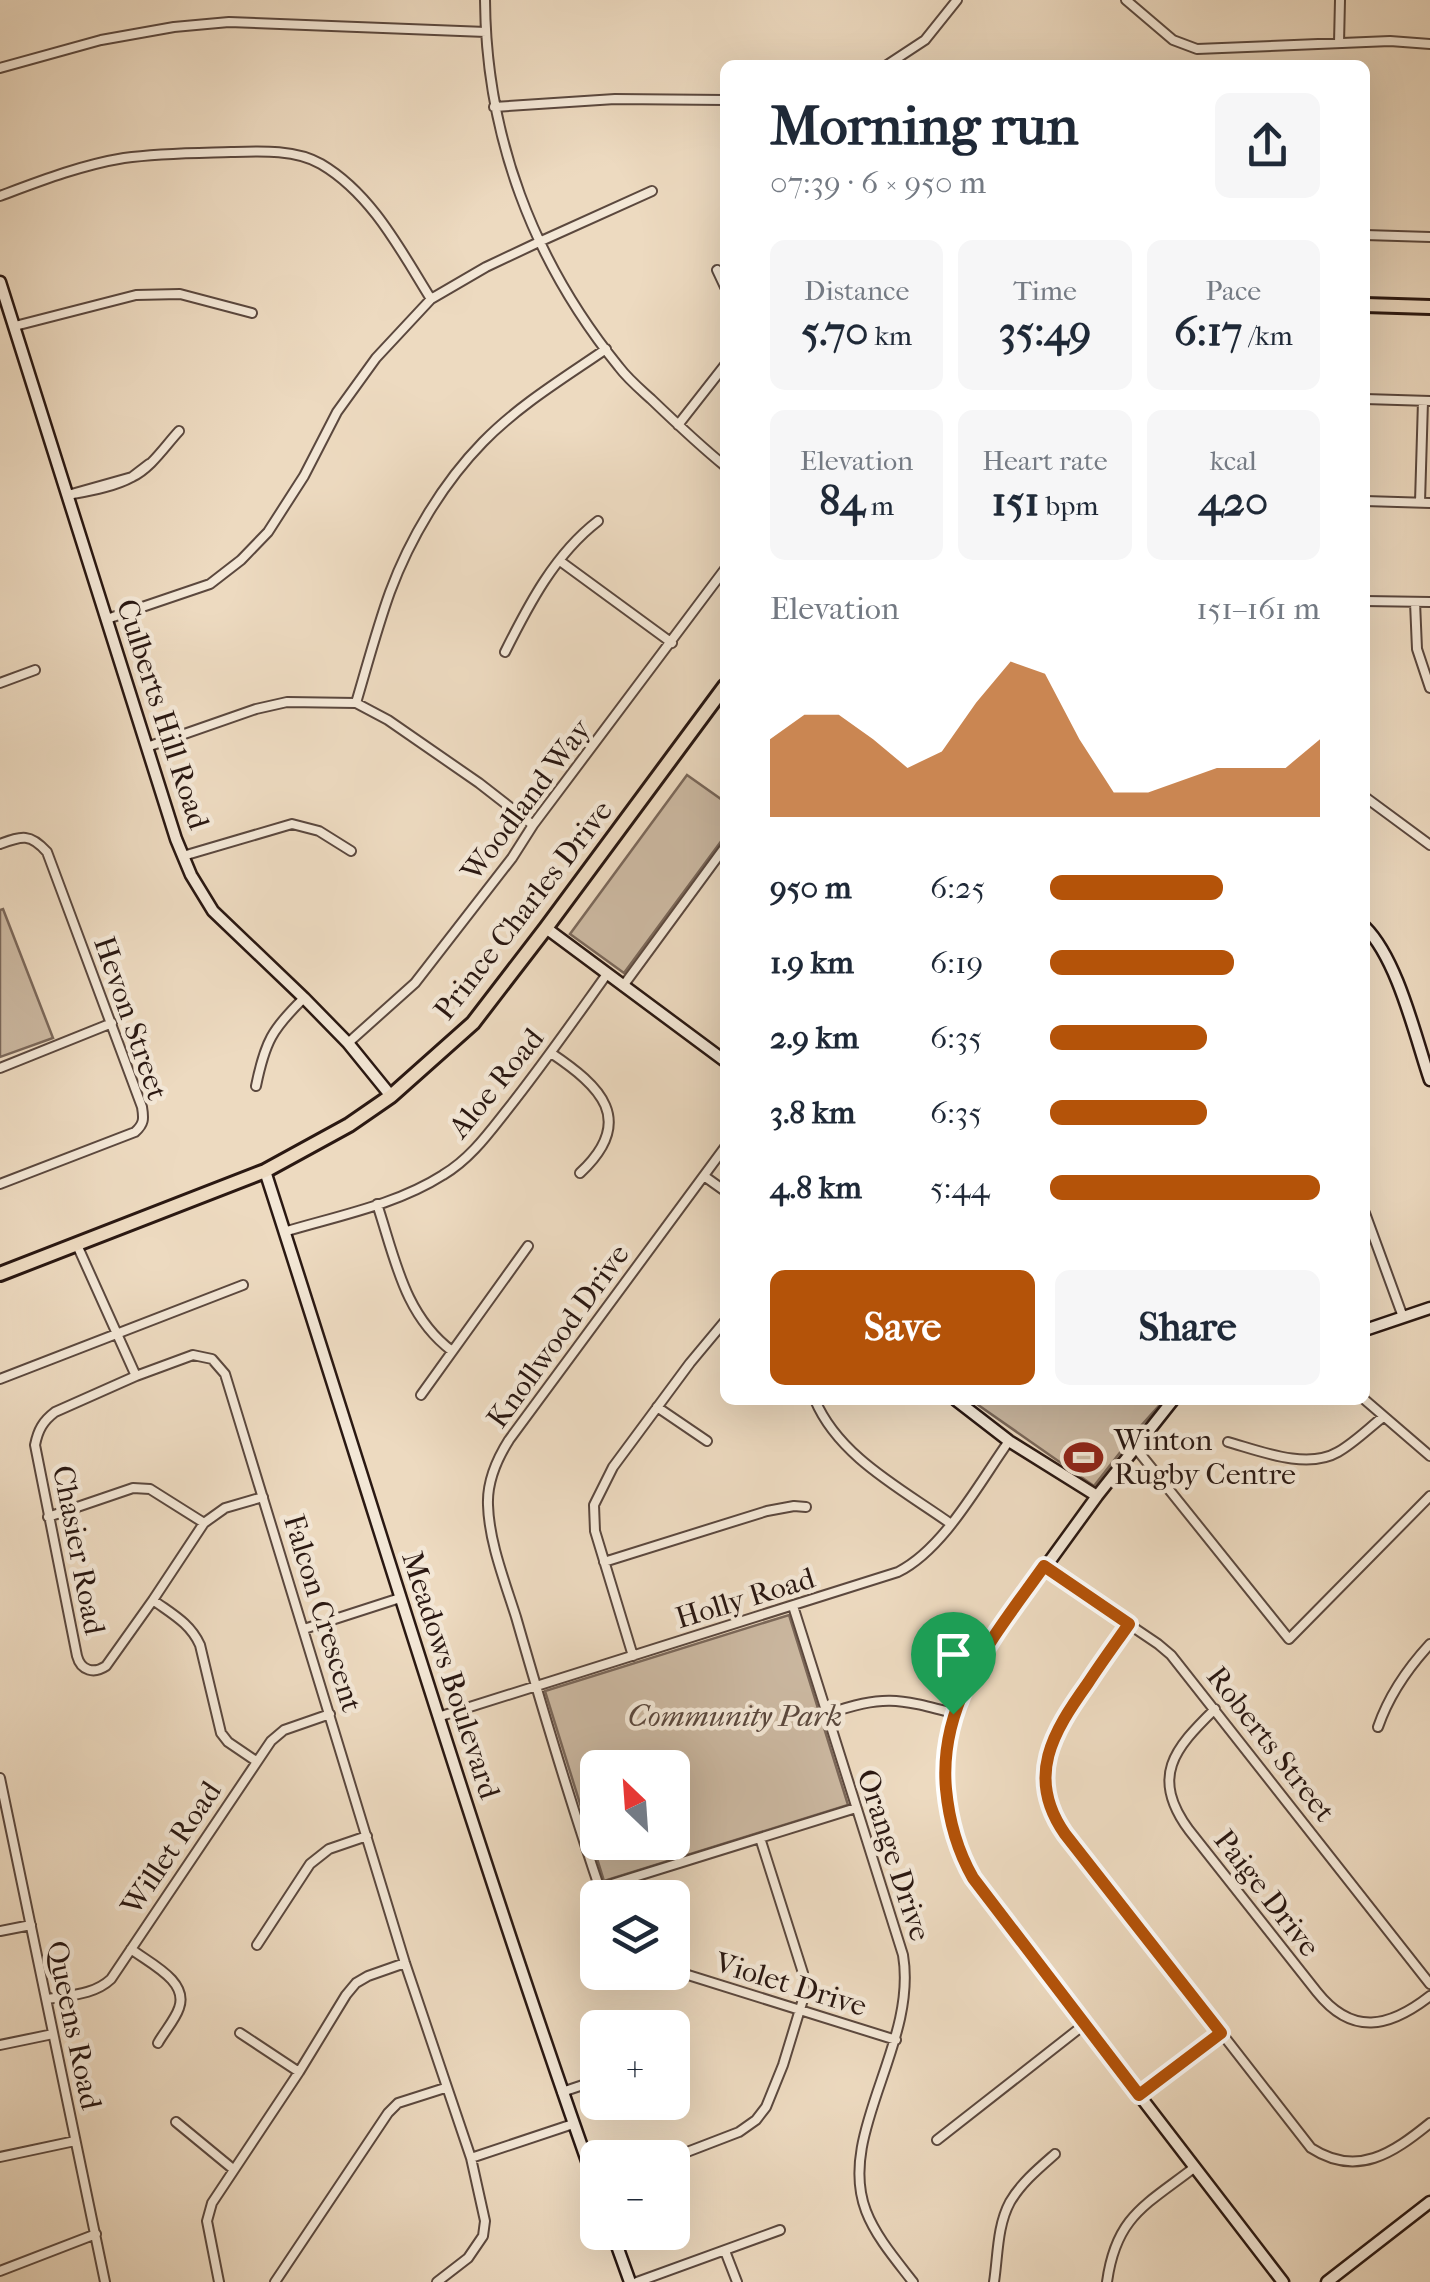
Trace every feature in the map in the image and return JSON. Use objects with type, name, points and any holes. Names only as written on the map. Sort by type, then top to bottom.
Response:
[{"type":"highway","points":[[1370,305],[1430,308]]},
{"type":"highway","name":"Prince Charles Drive","points":[[0,1274],[265,1171],[349,1125],[391,1096],[472,1023],[720,693]]},
{"type":"street","points":[[486,0],[494,107],[512,177],[539,242],[582,316],[620,369],[720,462]]},
{"type":"street","points":[[895,60],[925,40],[957,0]]},
{"type":"street","points":[[1126,0],[1173,40],[1196,49],[1390,41],[1430,44]]},
{"type":"street","points":[[1339,43],[1340,0]]},
{"type":"street","points":[[0,68],[101,40],[230,22],[486,32]]},
{"type":"street","points":[[494,107],[616,99],[720,100]]},
{"type":"street","points":[[0,196],[62,173],[121,159],[177,153],[291,154],[317,162],[361,197],[393,238],[431,299]]},
{"type":"street","points":[[107,619],[210,584],[241,560],[268,532],[304,476],[337,412],[366,372],[431,299],[486,267],[652,190]]},
{"type":"street","points":[[1370,235],[1430,237]]},
{"type":"street","points":[[717,270],[720,276]]},
{"type":"street","name":"Culberts Hill Road","points":[[0,282],[183,856],[214,911],[304,998],[391,1096]]},
{"type":"street","points":[[15,326],[136,295],[180,294],[252,313]]},
{"type":"street","points":[[356,703],[391,591],[411,545],[444,490],[482,442],[521,407],[606,349]]},
{"type":"street","points":[[678,424],[720,371]]},
{"type":"street","points":[[1370,399],[1427,401],[1425,502],[1370,501]]},
{"type":"street","points":[[68,496],[132,477],[179,431]]},
{"type":"street","points":[[505,652],[544,580],[578,536],[598,521]]},
{"type":"street","points":[[560,561],[672,643]]},
{"type":"street","name":"Woodland Way","points":[[348,1044],[416,983],[720,576]]},
{"type":"street","points":[[1370,601],[1430,602]]},
{"type":"street","points":[[1415,602],[1417,648],[1430,688]]},
{"type":"street","points":[[0,683],[35,670]]},
{"type":"street","points":[[147,747],[287,702],[356,703],[388,720],[533,825]]},
{"type":"street","points":[[1370,800],[1429,841]]},
{"type":"street","points":[[183,856],[292,824],[319,831],[352,851]]},
{"type":"street","name":"Hevon Street","points":[[0,844],[19,837],[36,840],[47,852],[142,1107],[142,1126],[135,1132],[0,1184]]},
{"type":"street","points":[[623,986],[720,854]]},
{"type":"street","points":[[546,928],[720,1056]]},
{"type":"street","points":[[1370,933],[1386,957],[1430,1080]]},
{"type":"street","name":"Aloe Road","points":[[284,1232],[378,1204],[434,1180],[468,1156],[551,1053],[607,974]]},
{"type":"street","points":[[256,1086],[264,1051],[282,1020],[304,998]]},
{"type":"street","points":[[0,1068],[112,1024]]},
{"type":"street","points":[[551,1053],[586,1078],[607,1110],[604,1142],[580,1173]]},
{"type":"street","name":"Knollwood Drive","points":[[536,1687],[490,1521],[488,1495],[494,1470],[516,1429],[720,1154]]},
{"type":"street","name":"Meadows Boulevard","points":[[265,1171],[438,1717],[580,2143]]},
{"type":"street","points":[[704,1176],[720,1187]]},
{"type":"street","points":[[378,1204],[412,1306],[425,1326],[452,1352]]},
{"type":"street","points":[[1370,1227],[1403,1317]]},
{"type":"street","points":[[77,1245],[136,1376]]},
{"type":"street","points":[[421,1395],[528,1246]]},
{"type":"street","points":[[0,1380],[242,1285]]},
{"type":"street","points":[[1370,1328],[1430,1308]]},
{"type":"street","points":[[633,1656],[594,1524],[596,1500],[613,1467],[720,1327]]},
{"type":"street","name":"Falcon Crescent","points":[[136,1376],[193,1355],[220,1366],[225,1374],[404,1963],[470,2158],[485,2222],[484,2236],[468,2258],[437,2282]]},
{"type":"street","name":"Chasier Road","points":[[136,1376],[55,1412],[45,1420],[35,1445],[78,1661],[86,1669],[96,1671],[106,1666],[154,1600]]},
{"type":"street","points":[[817,1405],[831,1430],[849,1449],[951,1524]]},
{"type":"street","points":[[962,1405],[1009,1441],[1097,1496]]},
{"type":"street","points":[[1169,1405],[1044,1566],[978,1660],[948,1732],[944,1774],[949,1816],[962,1856],[980,1888],[1282,2282]]},
{"type":"street","points":[[1370,1405],[1430,1456]]},
{"type":"street","points":[[657,1408],[707,1442]]},
{"type":"street","points":[[1228,1442],[1296,1458],[1318,1458],[1339,1452],[1383,1417]]},
{"type":"street","name":"Holly Road","points":[[438,1717],[906,1568],[930,1550],[1009,1441]]},
{"type":"street","points":[[1134,1446],[1289,1639],[1430,1496]]},
{"type":"street","points":[[48,1518],[142,1487],[204,1522]]},
{"type":"street","points":[[256,1761],[221,1733],[194,1633],[154,1600],[204,1522],[225,1508],[263,1496]]},
{"type":"street","points":[[604,1562],[766,1512],[806,1507]]},
{"type":"street","name":"Roberts Street","points":[[1044,1566],[1166,1650],[1430,1984]]},
{"type":"street","points":[[304,1629],[400,1598]]},
{"type":"street","name":"Orange Drive","points":[[792,1606],[904,1956],[906,1995],[896,2040],[864,2136],[859,2176],[870,2220],[910,2278]]},
{"type":"street","points":[[1129,1624],[1056,1732],[1046,1761],[1048,1798],[1054,1816],[1303,2140],[1324,2156],[1356,2162],[1400,2146],[1430,2124]]},
{"type":"street","points":[[1378,1727],[1390,1696],[1430,1644]]},
{"type":"street","points":[[536,1687],[597,1880]]},
{"type":"street","points":[[827,1714],[892,1699],[953,1714]]},
{"type":"street","name":"Paige Drive","points":[[1215,1709],[1185,1739],[1172,1762],[1169,1792],[1182,1821],[1336,2012],[1356,2022],[1381,2022],[1404,2014],[1430,1996]]},
{"type":"street","name":"Willet Road","points":[[47,1999],[90,1992],[112,1979],[271,1742],[284,1730],[330,1714]]},
{"type":"street","name":"Queens Road","points":[[0,1778],[105,2282]]},
{"type":"street","points":[[639,1880],[856,1808]]},
{"type":"street","points":[[257,1946],[310,1864],[330,1849],[367,1836]]},
{"type":"street","points":[[690,2150],[739,2132],[762,2114],[783,2066],[805,1993],[805,1980],[760,1838]]},
{"type":"street","points":[[0,1932],[31,1925]]},
{"type":"street","points":[[131,1949],[168,1976],[182,1994],[179,2009],[158,2042]]},
{"type":"street","points":[[220,2282],[208,2221],[212,2203],[346,1995],[368,1976],[404,1963]]},
{"type":"street","name":"Violet Drive","points":[[690,1976],[896,2040]]},
{"type":"street","points":[[936,2140],[1084,2024]]},
{"type":"street","points":[[240,2033],[298,2072]]},
{"type":"street","points":[[1139,2095],[1221,2033]]},
{"type":"street","points":[[0,2045],[53,2034]]},
{"type":"street","points":[[562,2092],[580,2086]]},
{"type":"street","points":[[275,2282],[388,2114],[398,2103],[445,2088]]},
{"type":"street","points":[[176,2122],[234,2169]]},
{"type":"street","points":[[470,2158],[573,2124]]},
{"type":"street","points":[[0,2158],[75,2142]]},
{"type":"street","points":[[994,2282],[1006,2209],[1024,2184],[1055,2154]]},
{"type":"street","points":[[1108,2282],[1114,2246],[1123,2228],[1194,2168]]},
{"type":"street","points":[[1326,2282],[1430,2202]]},
{"type":"street","points":[[620,2250],[634,2282],[780,2230]]},
{"type":"street","points":[[0,2270],[96,2234]]},
{"type":"street","points":[[725,2251],[737,2282]]},
{"type":"street","points":[[898,2282],[910,2278]]},
{"type":"green space","points":[[687,775],[720,798],[720,843],[624,973],[570,934]]},
{"type":"green space","points":[[3,909],[53,1038],[0,1057],[0,910]]},
{"type":"green space","name":"Winton Rugby Centre","points":[[978,1405],[1160,1405],[1094,1486]]},
{"type":"green space","name":"Community Park","points":[[789,1615],[848,1805],[690,1854],[690,1750],[580,1750],[580,1804],[545,1691]]},
{"type":"green space","name":"Community Park","points":[[597,1860],[671,1860],[607,1880],[604,1880]]},
{"type":"place","name":"Winton Rugby Centre","points":[[1084,1457]]},
{"type":"route","points":[[1044,1566],[1129,1624],[1059,1724],[1048,1754],[1046,1775],[1050,1804],[1061,1828],[1221,2033],[1139,2095],[967,1867],[949,1816],[944,1774],[953,1714],[978,1660],[1044,1566]]}]
